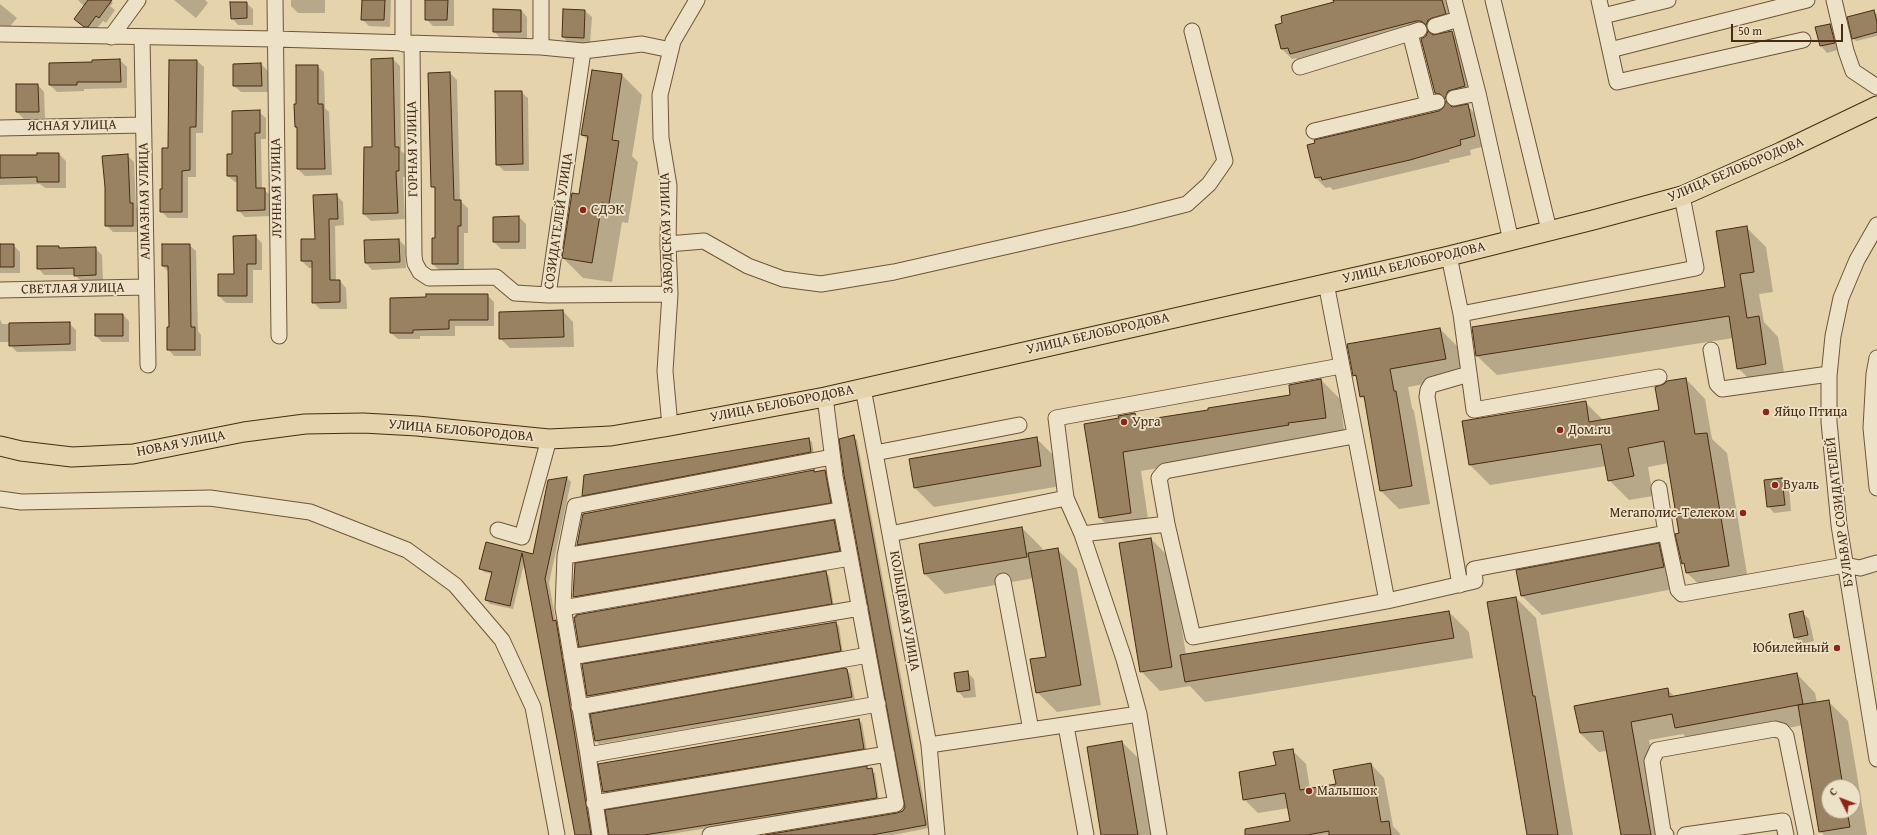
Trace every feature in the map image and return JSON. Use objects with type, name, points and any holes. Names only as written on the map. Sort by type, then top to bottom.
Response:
[{"type":"main road","name":"УЛИЦА БЕЛОБОРОДОВА","points":[[363,423],[417,426],[549,439],[611,436],[825,397],[1449,256],[1682,196],[1781,152],[1877,106]]},
{"type":"main road","name":"УЛИЦА БЕЛОБОРОДОВА","points":[[1815,135],[1877,121]]},
{"type":"main road","name":"НОВАЯ УЛИЦА","points":[[0,446],[21,451],[72,457],[125,454],[244,432],[304,424],[363,423]]},
{"type":"street","points":[[111,37],[138,0]]},
{"type":"street","name":"ЛУННАЯ УЛИЦА","points":[[275,0],[279,336]]},
{"type":"street","name":"ГОРНАЯ УЛИЦА","points":[[403,0],[407,44],[414,255],[416,266],[420,272],[429,278],[496,277],[515,293],[548,295]]},
{"type":"street","points":[[541,0],[541,47]]},
{"type":"street","name":"ЗАВОДСКАЯ УЛИЦА","points":[[670,426],[665,371],[670,294],[668,244],[669,186],[661,138],[660,95],[673,41],[697,0]]},
{"type":"street","points":[[1454,0],[1478,93],[1511,241]]},
{"type":"street","points":[[1493,0],[1549,230]]},
{"type":"street","points":[[1599,0],[1617,82],[1803,40]]},
{"type":"street","points":[[1603,16],[1668,0]]},
{"type":"street","points":[[1610,50],[1807,0]]},
{"type":"street","points":[[1834,0],[1846,52],[1853,72],[1877,87]]},
{"type":"street","points":[[1435,26],[1459,19]]},
{"type":"street","points":[[668,244],[704,241],[748,266],[783,279],[821,284],[894,272],[1128,219],[1187,204],[1209,184],[1225,160],[1192,31]]},
{"type":"street","points":[[1300,67],[1415,31],[1432,103],[1314,131]]},
{"type":"street","points":[[0,34],[275,39],[541,47],[583,51],[642,44],[671,50]]},
{"type":"street","name":"АЛМАЗНАЯ УЛИЦА","points":[[142,37],[148,365]]},
{"type":"street","name":"СОЗИДАТЕЛЕЙ УЛИЦА","points":[[583,51],[548,295],[670,294]]},
{"type":"street","points":[[1454,98],[1478,93]]},
{"type":"street","name":"ЯСНАЯ УЛИЦА","points":[[0,128],[143,125]]},
{"type":"street","points":[[1461,314],[1696,268],[1682,196]]},
{"type":"street","name":"БУЛЬВАР СОЗИДАТЕЛЕЙ","points":[[1877,224],[1858,260],[1841,298],[1832,336],[1829,374],[1829,422],[1838,525],[1877,759]]},
{"type":"street","points":[[1449,256],[1461,314],[1474,410],[1659,377]]},
{"type":"street","points":[[1326,283],[1354,436],[1387,601]]},
{"type":"street","name":"СВЕТЛАЯ УЛИЦА","points":[[0,290],[146,287]]},
{"type":"street","points":[[1711,350],[1717,384],[1722,389],[1829,374]]},
{"type":"street","points":[[1877,358],[1874,374],[1871,428],[1877,488]]},
{"type":"street","points":[[1159,835],[1139,714],[1124,659],[1082,534],[1066,498],[1056,418],[1341,366]]},
{"type":"street","points":[[1460,585],[1427,397],[1428,390],[1431,385],[1469,374]]},
{"type":"street","name":"КОЛЬЦЕВАЯ УЛИЦА","points":[[863,388],[928,745],[937,835]]},
{"type":"street","points":[[710,835],[896,804],[841,510],[832,457],[825,397]]},
{"type":"street","points":[[875,453],[1018,425]]},
{"type":"street","points":[[1354,436],[1165,471],[1159,478],[1167,524],[1193,637],[1387,601],[1460,585],[1475,581],[1474,569],[1666,533]]},
{"type":"street","points":[[498,530],[522,537],[549,439]]},
{"type":"street","points":[[600,835],[563,608],[565,556],[575,506],[832,457]]},
{"type":"street","points":[[1659,488],[1666,533],[1678,590],[1682,594],[1845,565],[1860,568],[1877,563]]},
{"type":"street","points":[[0,498],[21,502],[210,498],[310,512],[407,550],[455,585],[502,640],[533,707],[553,804],[557,835]]},
{"type":"street","points":[[890,534],[1066,498]]},
{"type":"street","points":[[565,556],[841,510]]},
{"type":"street","points":[[1082,534],[1167,524]]},
{"type":"street","points":[[563,608],[850,558]]},
{"type":"street","points":[[1003,581],[1031,730]]},
{"type":"street","points":[[572,657],[860,608]]},
{"type":"street","points":[[579,706],[868,655]]},
{"type":"street","points":[[588,755],[878,704]]},
{"type":"street","points":[[928,745],[1066,726],[1139,714]]},
{"type":"street","points":[[1066,726],[1086,835]]},
{"type":"street","points":[[1666,835],[1663,832],[1652,762],[1653,754],[1657,750],[1775,729],[1782,731],[1786,736],[1806,835]]},
{"type":"street","points":[[594,803],[887,754]]},
{"type":"street","points":[[1685,835],[1784,828],[1803,816]]},
{"type":"building","points":[[88,0],[112,0],[99,18],[96,16],[88,27],[84,27],[74,19]]},
{"type":"building","points":[[362,0],[385,0],[384,20],[361,20]]},
{"type":"building","points":[[425,0],[448,0],[447,20],[425,20]]},
{"type":"building","points":[[1333,0],[1442,0],[1446,14],[1428,20],[1426,25],[1421,21],[1416,21],[1290,54],[1288,48],[1281,49],[1275,25],[1282,23],[1281,16],[1334,2]]},
{"type":"building","points":[[230,2],[247,2],[247,18],[231,19]]},
{"type":"building","points":[[493,9],[521,10],[521,32],[493,32]]},
{"type":"building","points":[[563,9],[585,10],[584,38],[562,37]]},
{"type":"building","points":[[1874,10],[1877,22],[1877,32],[1852,39],[1847,17]]},
{"type":"building","points":[[1830,24],[1835,43],[1820,46],[1815,27]]},
{"type":"building","points":[[1428,31],[1433,35],[1452,31],[1465,86],[1448,91],[1445,99],[1440,94],[1435,93],[1421,39],[1426,36]]},
{"type":"building","points":[[393,58],[395,147],[399,147],[399,171],[396,171],[398,213],[363,214],[364,147],[372,147],[371,59]]},
{"type":"building","points":[[120,59],[121,82],[77,82],[77,85],[49,85],[49,63],[92,62],[92,60]]},
{"type":"building","points":[[169,60],[197,60],[196,127],[190,127],[190,170],[182,171],[182,212],[160,212],[160,189],[162,189],[162,148],[168,148]]},
{"type":"building","points":[[261,63],[262,86],[233,86],[233,64]]},
{"type":"building","points":[[296,65],[318,65],[318,104],[323,104],[325,169],[297,169],[297,127],[295,127],[294,104],[296,104]]},
{"type":"building","points":[[592,70],[622,74],[612,140],[619,141],[609,204],[602,203],[592,263],[562,258],[572,193],[579,194],[588,136],[581,135]]},
{"type":"building","points":[[450,72],[454,200],[461,200],[461,226],[458,226],[458,264],[432,264],[432,238],[435,238],[435,187],[431,187],[428,73]]},
{"type":"building","points":[[16,84],[38,84],[39,112],[16,112]]},
{"type":"building","points":[[495,91],[522,91],[523,164],[496,165]]},
{"type":"building","points":[[1446,101],[1452,107],[1468,104],[1475,136],[1460,140],[1461,145],[1410,160],[1322,180],[1321,177],[1315,178],[1307,145],[1315,143],[1314,140],[1439,111],[1443,108]]},
{"type":"building","points":[[260,110],[260,133],[255,133],[256,188],[265,188],[265,210],[237,211],[237,176],[227,176],[227,154],[232,154],[232,111]]},
{"type":"building","points":[[37,153],[59,153],[59,182],[37,182],[37,177],[0,178],[0,155],[37,155]]},
{"type":"building","points":[[128,154],[130,203],[133,203],[133,226],[105,226],[105,187],[102,156]]},
{"type":"building","points":[[337,194],[338,219],[329,219],[330,280],[340,280],[340,302],[312,303],[312,261],[301,261],[301,239],[315,239],[313,195]]},
{"type":"building","points":[[519,216],[519,242],[493,242],[493,217]]},
{"type":"building","points":[[1747,226],[1754,272],[1740,274],[1747,318],[1759,316],[1766,364],[1737,369],[1729,316],[1476,356],[1472,327],[1725,287],[1716,231]]},
{"type":"building","points":[[256,235],[256,264],[247,264],[247,296],[218,296],[218,274],[234,274],[233,236]]},
{"type":"building","points":[[399,239],[400,262],[365,263],[364,240]]},
{"type":"building","points":[[0,244],[14,244],[14,267],[0,267]]},
{"type":"building","points":[[162,244],[190,244],[191,327],[195,327],[195,350],[167,350],[167,327],[169,327],[168,266],[162,266]]},
{"type":"building","points":[[37,246],[59,246],[59,248],[96,247],[96,275],[74,276],[74,268],[37,269]]},
{"type":"building","points":[[426,294],[488,294],[488,320],[449,320],[449,329],[413,330],[413,333],[390,333],[390,298],[426,297]]},
{"type":"building","points":[[563,310],[564,337],[499,339],[499,312]]},
{"type":"building","points":[[95,314],[123,314],[123,336],[95,336]]},
{"type":"building","points":[[70,322],[70,344],[9,346],[9,323]]},
{"type":"building","points":[[1440,328],[1446,359],[1390,369],[1394,391],[1396,391],[1412,486],[1380,491],[1364,396],[1360,397],[1356,375],[1353,376],[1347,344]]},
{"type":"building","points":[[1686,378],[1695,434],[1707,433],[1729,566],[1686,573],[1684,563],[1682,564],[1675,534],[1679,533],[1664,441],[1628,448],[1634,476],[1608,481],[1601,444],[1469,465],[1462,421],[1586,401],[1589,422],[1659,410],[1655,387],[1664,384],[1667,381]]},
{"type":"building","points":[[1321,379],[1326,418],[1288,423],[1289,425],[1123,452],[1131,513],[1099,518],[1084,424],[1119,418],[1118,416],[1135,413],[1137,421],[1290,395],[1289,385]]},
{"type":"building","points":[[854,435],[926,825],[872,835],[765,835],[897,813],[903,811],[905,807],[844,475],[839,439]]},
{"type":"building","points":[[1037,437],[1041,466],[914,488],[909,459]]},
{"type":"building","points":[[809,438],[811,452],[582,496],[584,475]]},
{"type":"building","points":[[814,470],[814,472],[825,470],[831,503],[577,545],[583,514]]},
{"type":"building","points":[[567,477],[545,579],[553,621],[556,620],[591,835],[575,835],[522,553],[510,606],[485,600],[492,572],[479,569],[486,542],[533,554],[548,480]]},
{"type":"building","points":[[1782,478],[1785,505],[1767,507],[1764,480]]},
{"type":"building","points":[[834,520],[840,551],[573,597],[575,563]]},
{"type":"building","points":[[1022,527],[1027,557],[924,574],[919,544]]},
{"type":"building","points":[[1151,538],[1172,667],[1140,672],[1119,543]]},
{"type":"building","points":[[1659,543],[1664,567],[1521,596],[1516,570]]},
{"type":"building","points":[[1058,548],[1081,685],[1036,693],[1030,659],[1046,657],[1028,553]]},
{"type":"building","points":[[826,571],[832,604],[579,647],[574,617],[576,617],[576,615]]},
{"type":"building","points":[[1516,597],[1533,696],[1535,696],[1558,835],[1527,835],[1487,602]]},
{"type":"building","points":[[1449,611],[1454,638],[1185,682],[1180,655]]},
{"type":"building","points":[[1803,611],[1808,635],[1794,638],[1789,614]]},
{"type":"building","points":[[836,622],[841,651],[587,696],[582,664]]},
{"type":"building","points":[[844,668],[847,669],[852,697],[595,741],[590,714]]},
{"type":"building","points":[[968,671],[970,690],[957,692],[954,673]]},
{"type":"building","points":[[1797,673],[1803,704],[1675,728],[1672,714],[1631,722],[1651,835],[1621,835],[1603,731],[1580,733],[1574,706],[1668,688],[1669,697]]},
{"type":"building","points":[[1829,700],[1842,779],[1821,779],[1821,819],[1848,819],[1850,827],[1819,832],[1798,705]]},
{"type":"building","points":[[859,719],[864,749],[603,792],[598,764]]},
{"type":"building","points":[[1122,741],[1138,835],[1101,835],[1087,747]]},
{"type":"building","name":"Малышок","points":[[1293,749],[1300,790],[1336,784],[1333,770],[1371,763],[1381,822],[1389,821],[1391,835],[1329,835],[1329,831],[1307,835],[1245,835],[1245,829],[1290,821],[1285,793],[1243,800],[1239,772],[1276,765],[1273,752]]},
{"type":"building","points":[[867,766],[867,769],[872,768],[877,798],[644,835],[609,835],[605,810]]},
{"type":"place","name":"СДЭК","points":[[583,210]]},
{"type":"place","name":"Яйцо Птица","points":[[1766,412]]},
{"type":"place","name":"Урга","points":[[1124,422]]},
{"type":"place","name":"Дом.ru","points":[[1560,430]]},
{"type":"place","name":"Вуаль","points":[[1775,485]]},
{"type":"place","name":"Мегаполис-Телеком","points":[[1743,513]]},
{"type":"place","name":"Юбилейный","points":[[1837,648]]},
{"type":"place","name":"Малышок","points":[[1309,791]]}]
